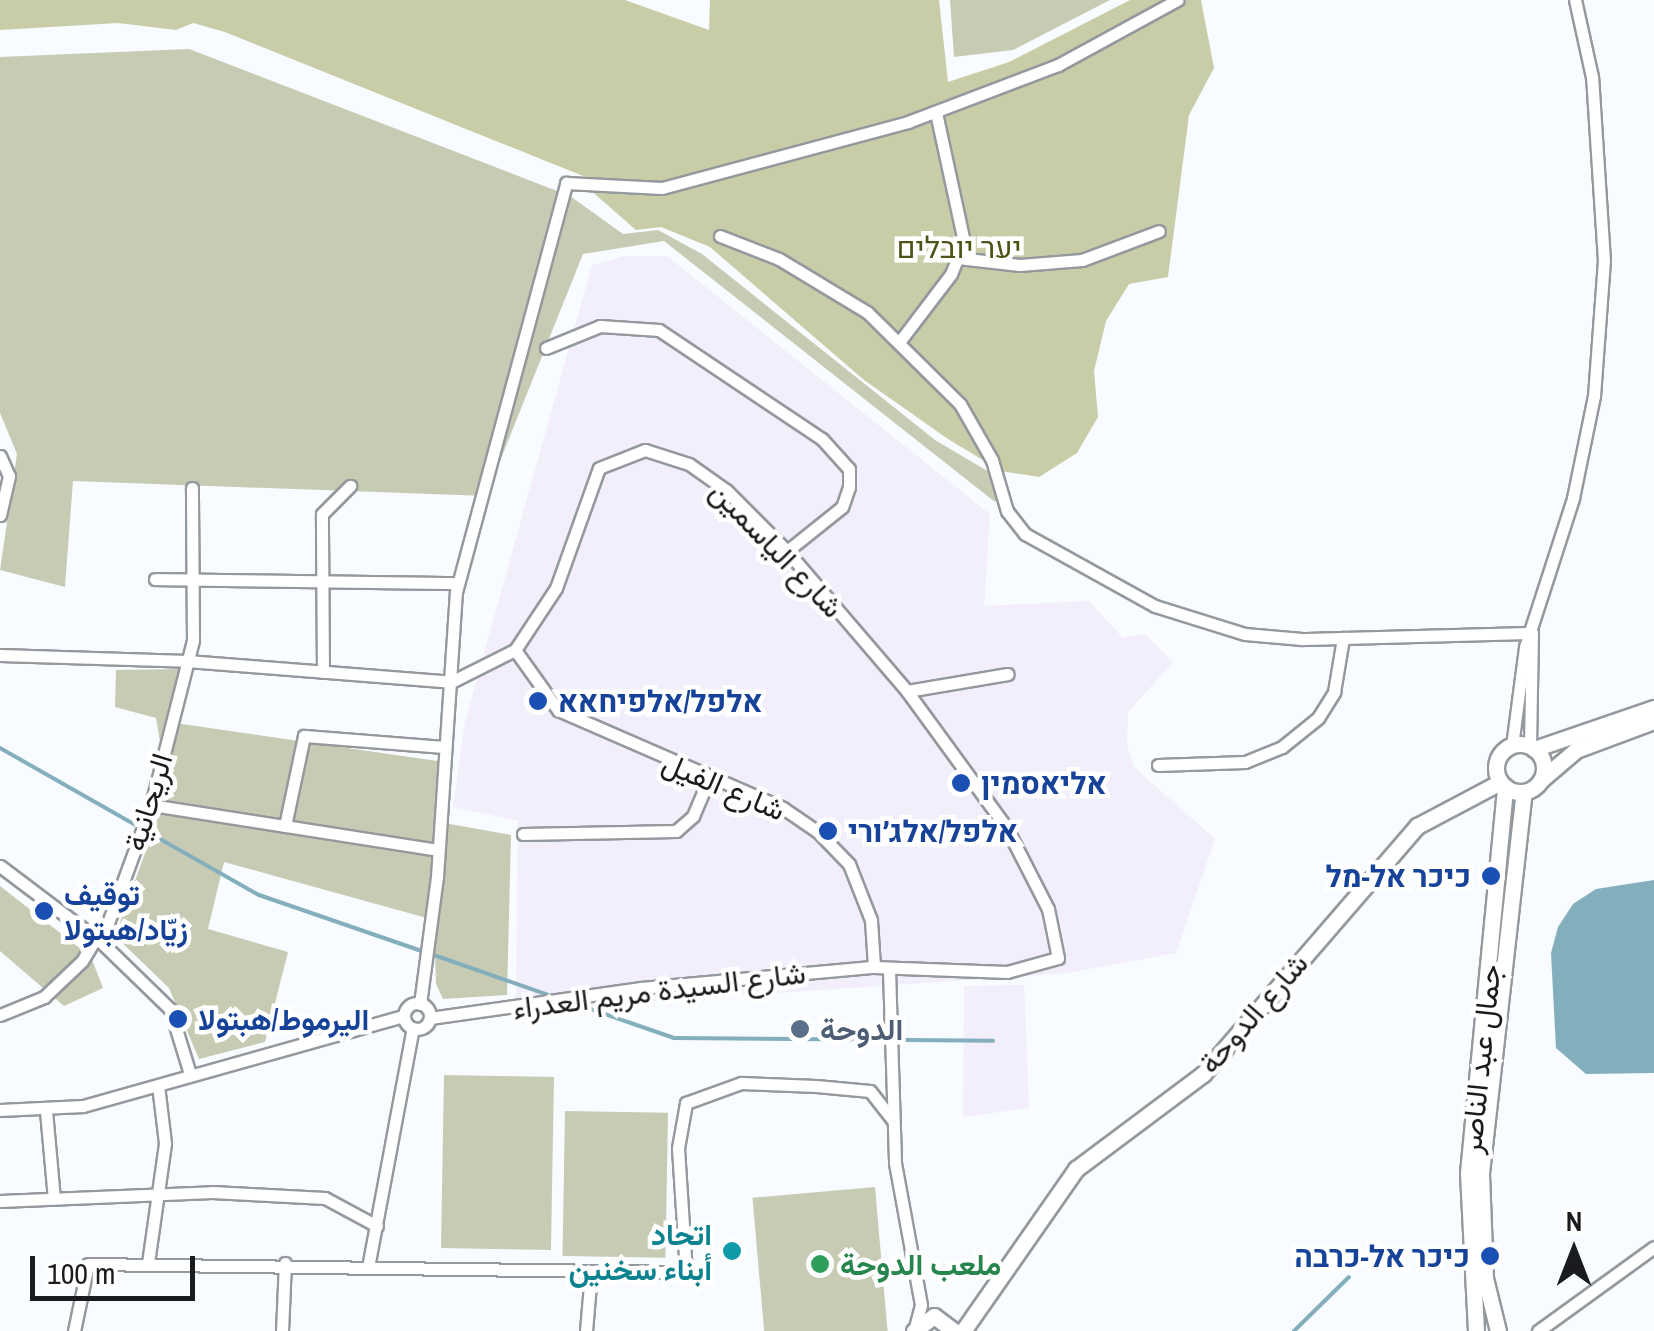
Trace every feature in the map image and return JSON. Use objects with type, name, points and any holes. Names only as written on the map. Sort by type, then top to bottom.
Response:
[{"type":"street","points":[[413,1028],[430,1018],[420,1004],[439,850],[458,583],[566,183],[662,188],[936,112],[1058,65],[1177,0]]},
{"type":"street","points":[[1575,0],[1592,77],[1602,280],[1594,396],[1573,498],[1532,633],[1512,746],[1498,761],[1502,784],[1524,792],[1576,750],[1654,721]]},
{"type":"street","points":[[900,341],[958,258],[964,225],[936,112]]},
{"type":"street","points":[[958,258],[1020,264],[1082,260],[1159,231]]},
{"type":"street","points":[[720,236],[824,284],[900,341],[960,404],[992,460],[1007,511],[1039,544],[1155,606],[1246,634],[1342,638],[1532,633]]},
{"type":"street","points":[[546,348],[600,326],[660,330],[822,439],[849,469],[849,487],[842,507],[787,550]]},
{"type":"street","name":"شارع الياسمين","points":[[515,650],[556,588],[599,468],[645,450],[689,464],[787,550],[907,691],[1006,828],[1048,908],[1058,958],[1007,972],[889,970]]},
{"type":"street","points":[[0,456],[9,476],[0,515]]},
{"type":"street","points":[[324,672],[322,514],[350,486]]},
{"type":"street","name":"الريحانية","points":[[0,1014],[44,997],[82,962],[98,940],[151,804],[187,661],[192,488]]},
{"type":"street","points":[[155,579],[458,583]]},
{"type":"street","points":[[1532,633],[1532,748],[1544,764],[1542,779]]},
{"type":"street","points":[[1158,765],[1246,762],[1282,747],[1318,718],[1334,692],[1342,638]]},
{"type":"street","points":[[0,655],[187,661],[450,682],[515,650]]},
{"type":"street","name":"شارع الفيل","points":[[515,650],[558,710],[708,781],[783,808],[849,864],[871,920],[874,966]]},
{"type":"street","points":[[907,691],[1008,674]]},
{"type":"street","points":[[1512,746],[1532,748],[1654,708]]},
{"type":"street","points":[[285,826],[304,736],[445,747]]},
{"type":"street","points":[[523,834],[676,831],[693,816],[708,781]]},
{"type":"street","name":"شارع الدوحة","points":[[952,1326],[982,1305],[1076,1168],[1204,1074],[1417,826],[1502,784]]},
{"type":"street","name":"جمال عبد الناصر","points":[[1476,1331],[1468,1172],[1502,784]]},
{"type":"street","name":"جمال عبد الناصر","points":[[1498,1331],[1485,1278],[1481,1173],[1524,792]]},
{"type":"street","points":[[151,804],[439,850]]},
{"type":"street","points":[[0,866],[98,940],[170,1009],[190,1074]]},
{"type":"street","name":"شارع السيدة مريم العدراء","points":[[430,1018],[641,988],[874,966],[889,970]]},
{"type":"street","points":[[889,970],[892,1118],[898,1190],[920,1288],[914,1331]]},
{"type":"street","points":[[0,1110],[46,1110],[158,1085],[404,1016],[410,1005],[420,1004]]},
{"type":"street","points":[[369,1262],[413,1028],[404,1016]]},
{"type":"street","points":[[74,1331],[88,1264],[369,1262],[592,1273],[686,1272],[678,1148],[686,1103],[741,1082],[816,1086],[870,1091],[892,1118]]},
{"type":"street","points":[[148,1263],[165,1143],[158,1085]]},
{"type":"street","points":[[46,1110],[54,1199]]},
{"type":"street","points":[[0,1201],[212,1192],[325,1198],[377,1226]]},
{"type":"street","points":[[1538,1331],[1652,1253]]},
{"type":"street","points":[[282,1331],[285,1263]]},
{"type":"street","points":[[586,1331],[592,1273]]},
{"type":"street","points":[[920,1288],[952,1326]]},
{"type":"street","points":[[1548,1331],[1563,1315]]},
{"type":"street","points":[[914,1331],[927,1318],[952,1326]]},
{"type":"shaded area","points":[[625,256],[667,256],[990,514],[984,606],[1089,601],[1123,638],[1145,634],[1173,662],[1128,712],[1127,745],[1134,767],[1215,839],[1176,953],[1067,973],[516,1011],[518,821],[453,807],[465,722],[592,265]]},
{"type":"shaded area","points":[[1024,985],[1029,1108],[963,1117],[964,986]]},
{"type":"green space","name":"יער יובלים","points":[[0,0],[625,0],[709,30],[710,0],[939,0],[948,82],[1009,62],[1130,0],[1201,0],[1214,68],[1189,115],[1168,277],[1129,284],[1106,321],[1094,371],[1098,417],[1077,453],[1039,477],[1001,471],[948,439],[864,380],[710,247],[661,227],[636,230],[589,189],[588,178],[225,32],[193,23],[176,30],[118,23],[0,30]]},
{"type":"green space","points":[[950,0],[1110,0],[1013,50],[954,57]]},
{"type":"green space","points":[[189,49],[570,196],[623,234],[658,230],[702,254],[935,440],[1006,482],[995,502],[664,241],[583,254],[486,496],[73,481],[65,587],[0,570],[17,454],[0,413],[0,57]]},
{"type":"green space","points":[[183,669],[175,723],[451,763],[444,823],[511,835],[507,995],[443,999],[436,984],[434,920],[224,862],[208,929],[288,952],[265,1042],[199,1059],[169,988],[115,936],[168,790],[156,718],[115,707],[116,670]]},
{"type":"green space","points":[[0,886],[91,957],[103,988],[64,1006],[0,951]]},
{"type":"green space","points":[[444,1075],[554,1077],[551,1250],[441,1248]]},
{"type":"green space","points":[[565,1111],[668,1113],[665,1258],[562,1256]]},
{"type":"green space","name":"ملعب الدوحة","points":[[875,1187],[888,1331],[764,1331],[752,1198]]},
{"type":"water","points":[[1654,880],[1654,1073],[1586,1074],[1556,1048],[1551,953],[1558,927],[1573,904],[1596,889]]},
{"type":"waterway","points":[[0,748],[259,895],[422,951]]},
{"type":"waterway","points":[[431,954],[554,997]]},
{"type":"waterway","points":[[573,1003],[674,1038],[993,1041]]},
{"type":"waterway","points":[[1294,1331],[1349,1277]]},
{"type":"place","name":"אלפל/אלפיחאא","points":[[538,701]]},
{"type":"place","name":"אליאסמין","points":[[961,783]]},
{"type":"place","name":"אלפל/אלג׳ורי","points":[[828,831]]},
{"type":"place","name":"כיכר אל-מל","points":[[1491,876]]},
{"type":"place","name":"توقيف زيّاد/هبتولا","points":[[44,911]]},
{"type":"place","name":"اليرموط/هبتولا","points":[[178,1019]]},
{"type":"place","name":"الدوحة","points":[[800,1029]]},
{"type":"place","name":"اتحاد أبناء سخنين","points":[[732,1251]]},
{"type":"place","name":"כיכר אל-כרבה","points":[[1490,1256]]},
{"type":"place","name":"ملعب الدوحة","points":[[820,1264]]}]
